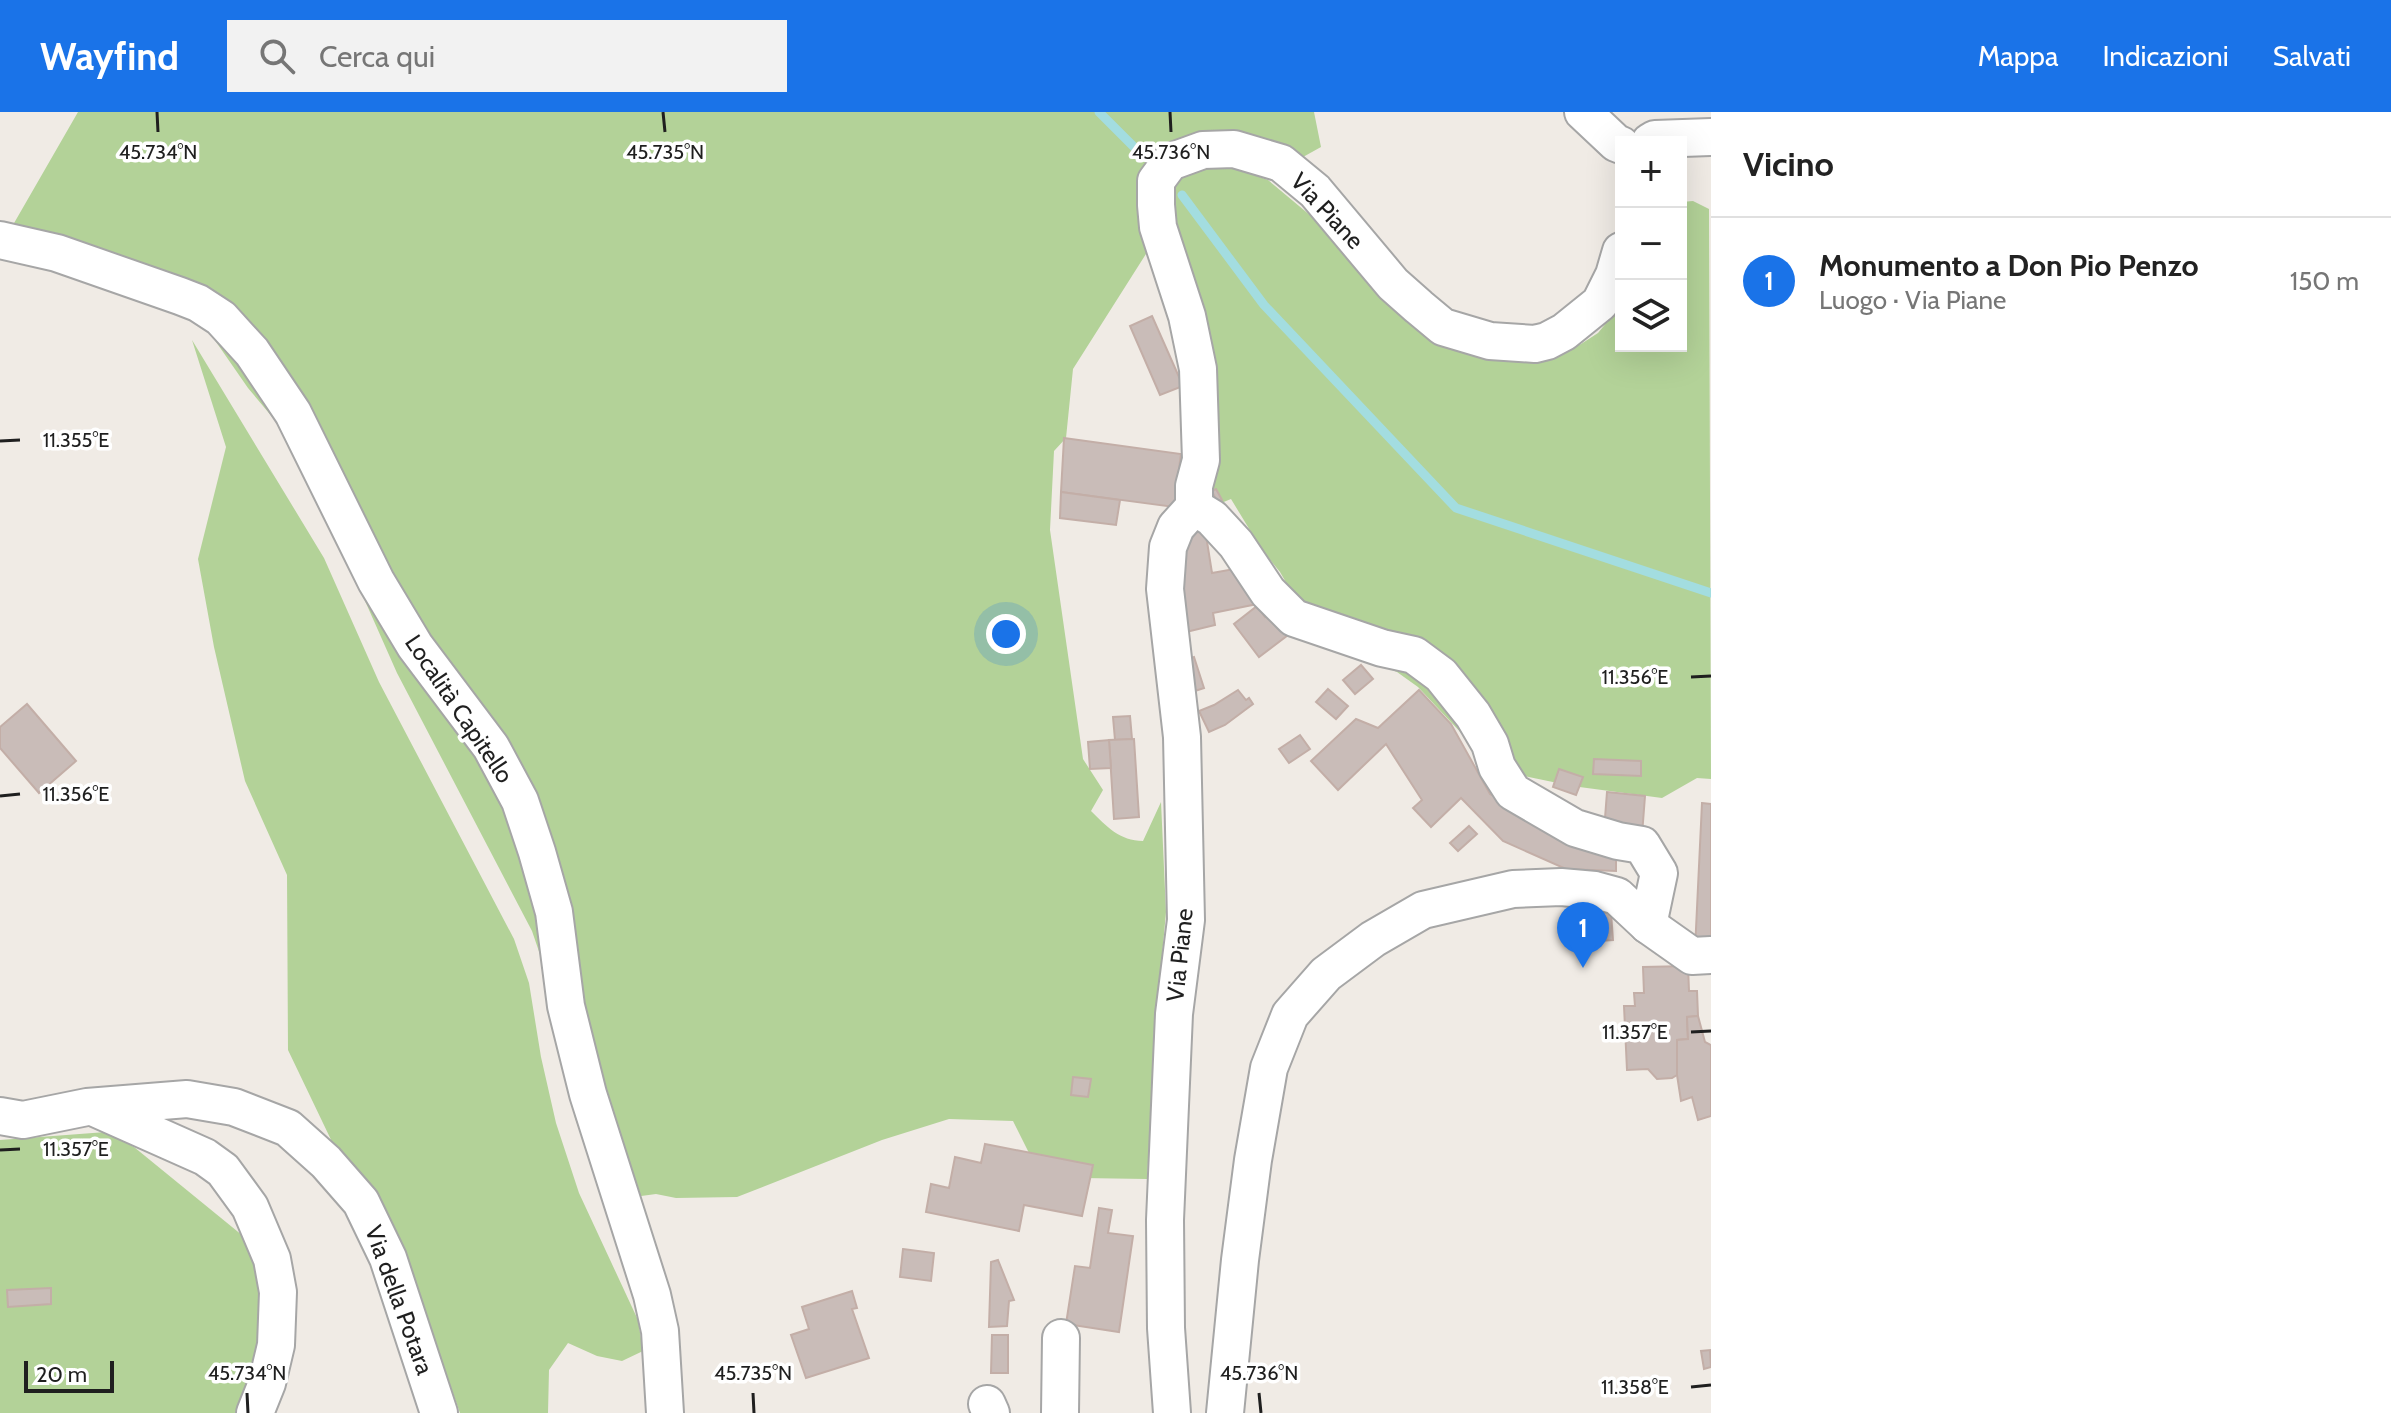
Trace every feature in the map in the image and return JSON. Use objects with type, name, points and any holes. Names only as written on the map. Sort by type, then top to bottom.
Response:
[{"type":"street","points":[[1583,112],[1615,140]]},
{"type":"street","points":[[1687,138],[1711,137]]},
{"type":"street","name":"Via Piane","points":[[1172,1413],[1166,1328],[1166,1207],[1174,1014],[1186,920],[1182,737],[1165,589],[1168,547],[1176,527],[1194,507],[1194,486],[1201,460],[1198,369],[1187,316],[1158,227],[1156,181],[1170,162],[1203,150],[1234,149],[1281,163],[1315,191],[1393,284],[1419,307],[1443,327],[1490,341],[1535,344],[1564,332],[1600,303],[1615,272]]},
{"type":"street","name":"Località Capitello","points":[[0,240],[57,253],[169,292],[198,303],[221,318],[252,352],[293,413],[376,581],[415,646],[491,747],[520,801],[554,912],[566,1006],[588,1094],[652,1295],[660,1331],[665,1413]]},
{"type":"street","points":[[1194,507],[1212,518],[1236,544],[1268,592],[1294,618],[1382,648],[1414,655],[1441,675],[1473,715],[1490,744],[1497,767],[1513,792],[1575,828],[1642,845],[1659,873],[1648,925]]},
{"type":"street","points":[[1225,1413],[1240,1260],[1269,1068],[1290,1015],[1326,974],[1373,939],[1423,910],[1513,889],[1561,887],[1595,890],[1617,896],[1648,925],[1692,956],[1711,955]]},
{"type":"street","name":"Via della Potara","points":[[0,1116],[23,1120],[94,1107],[187,1099],[234,1107],[288,1128],[326,1162],[361,1202],[388,1258],[439,1413]]},
{"type":"street","points":[[94,1107],[205,1157],[223,1170],[250,1207],[272,1259],[278,1292],[276,1345],[267,1383],[255,1413]]},
{"type":"street","points":[[1060,1413],[1061,1338]]},
{"type":"green space","points":[[78,112],[1314,112],[1321,147],[1303,157],[1242,135],[1183,147],[1158,235],[1073,369],[1066,438],[1054,451],[1050,530],[1083,759],[1103,790],[1091,811],[1120,835],[1143,841],[1161,802],[1166,912],[1147,1179],[1082,1178],[1037,1169],[1013,1121],[949,1119],[882,1140],[737,1197],[676,1198],[656,1194],[604,1201],[575,1118],[560,1053],[548,978],[532,931],[397,673],[342,549],[330,486],[248,388],[196,313],[2,244]]},
{"type":"green space","points":[[1205,157],[1268,180],[1311,216],[1360,274],[1423,324],[1559,353],[1598,333],[1615,312],[1615,352],[1687,352],[1687,202],[1693,201],[1709,209],[1711,779],[1697,778],[1662,798],[1572,786],[1496,770],[1418,687],[1397,672],[1320,641],[1280,572],[1262,550],[1231,499],[1209,508],[1161,184]]},
{"type":"green space","points":[[192,340],[324,558],[379,682],[514,939],[529,983],[556,1123],[579,1193],[638,1320],[643,1351],[622,1361],[597,1356],[568,1343],[549,1370],[548,1413],[460,1413],[399,1240],[357,1194],[288,1050],[287,875],[245,781],[214,647],[198,559],[226,447]]},
{"type":"green space","points":[[106,1132],[134,1147],[248,1240],[259,1278],[266,1327],[247,1413],[0,1413],[0,1140]]},
{"type":"building","points":[[1152,316],[1183,386],[1160,395],[1130,326]]},
{"type":"building","points":[[1064,438],[1181,454],[1174,507],[1061,492]]},
{"type":"building","points":[[1216,489],[1222,500],[1217,502],[1212,491]]},
{"type":"building","points":[[1061,492],[1120,500],[1116,525],[1060,518]]},
{"type":"building","points":[[1205,529],[1212,573],[1234,569],[1262,603],[1213,613],[1215,625],[1182,633],[1176,532]]},
{"type":"building","points":[[1257,606],[1265,617],[1275,610],[1292,632],[1259,657],[1234,624]]},
{"type":"building","points":[[1194,657],[1204,688],[1195,691],[1185,660]]},
{"type":"building","points":[[1361,665],[1373,679],[1355,694],[1343,680]]},
{"type":"building","points":[[1328,689],[1348,706],[1336,719],[1316,702]]},
{"type":"building","points":[[1238,690],[1253,704],[1225,725],[1209,732],[1199,711]]},
{"type":"building","points":[[1419,690],[1451,724],[1490,794],[1524,812],[1616,843],[1616,871],[1566,869],[1503,841],[1461,798],[1431,827],[1413,808],[1422,800],[1386,744],[1338,790],[1311,761],[1356,719],[1378,728]]},
{"type":"building","points":[[27,704],[76,761],[39,793],[0,748],[0,727]]},
{"type":"building","points":[[1130,716],[1132,739],[1115,740],[1113,717]]},
{"type":"building","points":[[1300,735],[1310,749],[1289,763],[1279,749]]},
{"type":"building","points":[[1134,739],[1139,817],[1114,819],[1109,740]]},
{"type":"building","points":[[1109,740],[1111,768],[1090,769],[1088,742]]},
{"type":"building","points":[[1594,759],[1641,761],[1641,776],[1593,774]]},
{"type":"building","points":[[1559,769],[1583,777],[1576,795],[1553,787]]},
{"type":"building","points":[[1607,792],[1645,796],[1642,835],[1604,831]]},
{"type":"building","points":[[1702,803],[1711,804],[1711,950],[1695,950]]},
{"type":"building","points":[[1469,826],[1477,834],[1458,851],[1450,843]]},
{"type":"building","points":[[1611,912],[1613,940],[1584,942],[1583,914]]},
{"type":"building","points":[[1688,966],[1689,991],[1697,991],[1698,1016],[1687,1017],[1688,1039],[1677,1040],[1677,1075],[1657,1079],[1648,1069],[1627,1070],[1624,1006],[1635,1006],[1634,993],[1644,993],[1643,967]]},
{"type":"building","points":[[1698,1016],[1705,1042],[1711,1045],[1711,1116],[1698,1120],[1692,1097],[1681,1101],[1677,1040],[1688,1039],[1687,1017]]},
{"type":"building","points":[[1073,1077],[1091,1079],[1088,1097],[1071,1095]]},
{"type":"building","points":[[985,1144],[1093,1165],[1082,1216],[1024,1205],[1019,1231],[926,1212],[931,1184],[949,1188],[955,1157],[981,1163]]},
{"type":"building","points":[[1099,1208],[1112,1210],[1108,1233],[1133,1236],[1119,1332],[1066,1324],[1075,1266],[1090,1268]]},
{"type":"building","points":[[903,1249],[934,1253],[931,1281],[900,1277]]},
{"type":"building","points":[[998,1260],[1014,1300],[1009,1301],[1007,1326],[989,1327],[991,1262]]},
{"type":"building","points":[[51,1288],[51,1304],[8,1307],[7,1290]]},
{"type":"building","points":[[852,1291],[857,1308],[852,1309],[869,1358],[806,1378],[791,1335],[809,1329],[802,1307]]},
{"type":"building","points":[[992,1335],[1008,1335],[1008,1373],[991,1373]]},
{"type":"building","points":[[1710,1350],[1711,1367],[1704,1369],[1701,1351]]},
{"type":"waterway","points":[[1099,112],[1137,150]]},
{"type":"waterway","points":[[1182,195],[1264,305],[1456,508],[1711,593]]},
{"type":"place","name":"Monumento a Don Pio Penzo","points":[[1583,968]]}]
